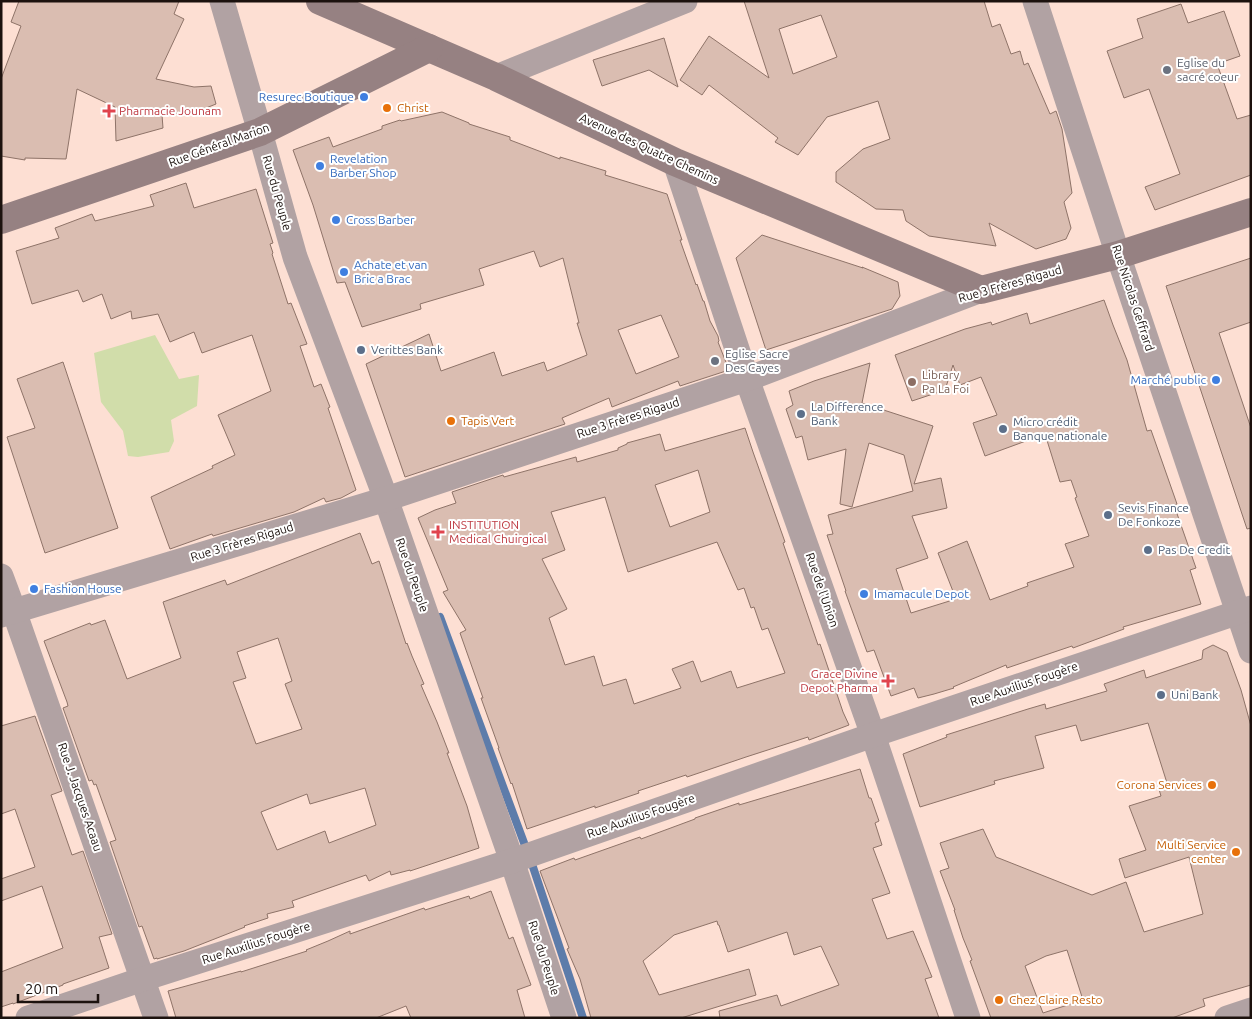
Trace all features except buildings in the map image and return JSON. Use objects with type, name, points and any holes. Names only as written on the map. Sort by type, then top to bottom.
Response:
[{"type":"street","name":"Rue du Peuple","points":[[222,1],[295,257],[386,499],[512,861],[564,1018]]},
{"type":"street","name":"Avenue des Quatre Chemins","points":[[320,1],[496,77],[675,162],[981,290]]},
{"type":"street","points":[[496,77],[684,1]]},
{"type":"street","name":"Rue Nicolas Geffrard","points":[[1035,1],[1118,254],[1244,610],[1251,651]]},
{"type":"street","name":"Rue Général Marion","points":[[1,220],[260,132],[429,48]]},
{"type":"street","name":"Rue de l'Union","points":[[675,162],[747,379],[873,735],[968,1018]]},
{"type":"street","name":"Rue 3 Frères Rigaud","points":[[8,613],[386,499],[747,379],[981,290],[1118,254],[1251,212]]},
{"type":"street","name":"Rue J. Jacques Acaau","points":[[1,576],[8,613],[156,1018]]},
{"type":"street","name":"Rue Auxilius Fougère","points":[[28,1018],[143,979],[512,861],[873,735],[1244,610]]},
{"type":"street","points":[[1228,1018],[1251,1010]]},
{"type":"green space","points":[[155,335],[179,379],[199,375],[197,406],[171,420],[174,441],[169,452],[138,457],[128,456],[123,431],[101,402],[94,353]]},
{"type":"waterway","points":[[440,617],[533,867],[583,1018]]},
{"type":"place","name":"Eglise du sacré coeur","points":[[1167,70]]},
{"type":"place","name":"Resurec Boutique","points":[[364,97]]},
{"type":"place","name":"Christ","points":[[387,108]]},
{"type":"place","name":"Pharmacie Jounam","points":[[109,111]]},
{"type":"place","name":"Revelation Barber Shop","points":[[320,166]]},
{"type":"place","name":"Cross Barber","points":[[336,220]]},
{"type":"place","name":"Achate et van Bric a Brac","points":[[344,272]]},
{"type":"place","name":"Verittes Bank","points":[[361,350]]},
{"type":"place","name":"Eglise Sacre Des Cayes","points":[[715,361]]},
{"type":"place","name":"Marché public","points":[[1216,380]]},
{"type":"place","name":"Library Pa La Foi","points":[[912,382]]},
{"type":"place","name":"La Difference Bank","points":[[801,414]]},
{"type":"place","name":"Tapis Vert","points":[[451,421]]},
{"type":"place","name":"Micro crédit Banque nationale","points":[[1003,429]]},
{"type":"place","name":"Sevis Finance De Fonkoze","points":[[1108,515]]},
{"type":"place","name":"INSTITUTION Medical Chuirgical","points":[[438,532]]},
{"type":"place","name":"Pas De Credit","points":[[1148,550]]},
{"type":"place","name":"Fashion House","points":[[34,589]]},
{"type":"place","name":"Imamacule Depot","points":[[864,594]]},
{"type":"place","name":"Grace Divine Depot Pharma","points":[[888,681]]},
{"type":"place","name":"Uni Bank","points":[[1161,695]]},
{"type":"place","name":"Corona Services","points":[[1212,785]]},
{"type":"place","name":"Multi Service center","points":[[1236,852]]},
{"type":"place","name":"Chez Claire Resto","points":[[999,1000]]}]
